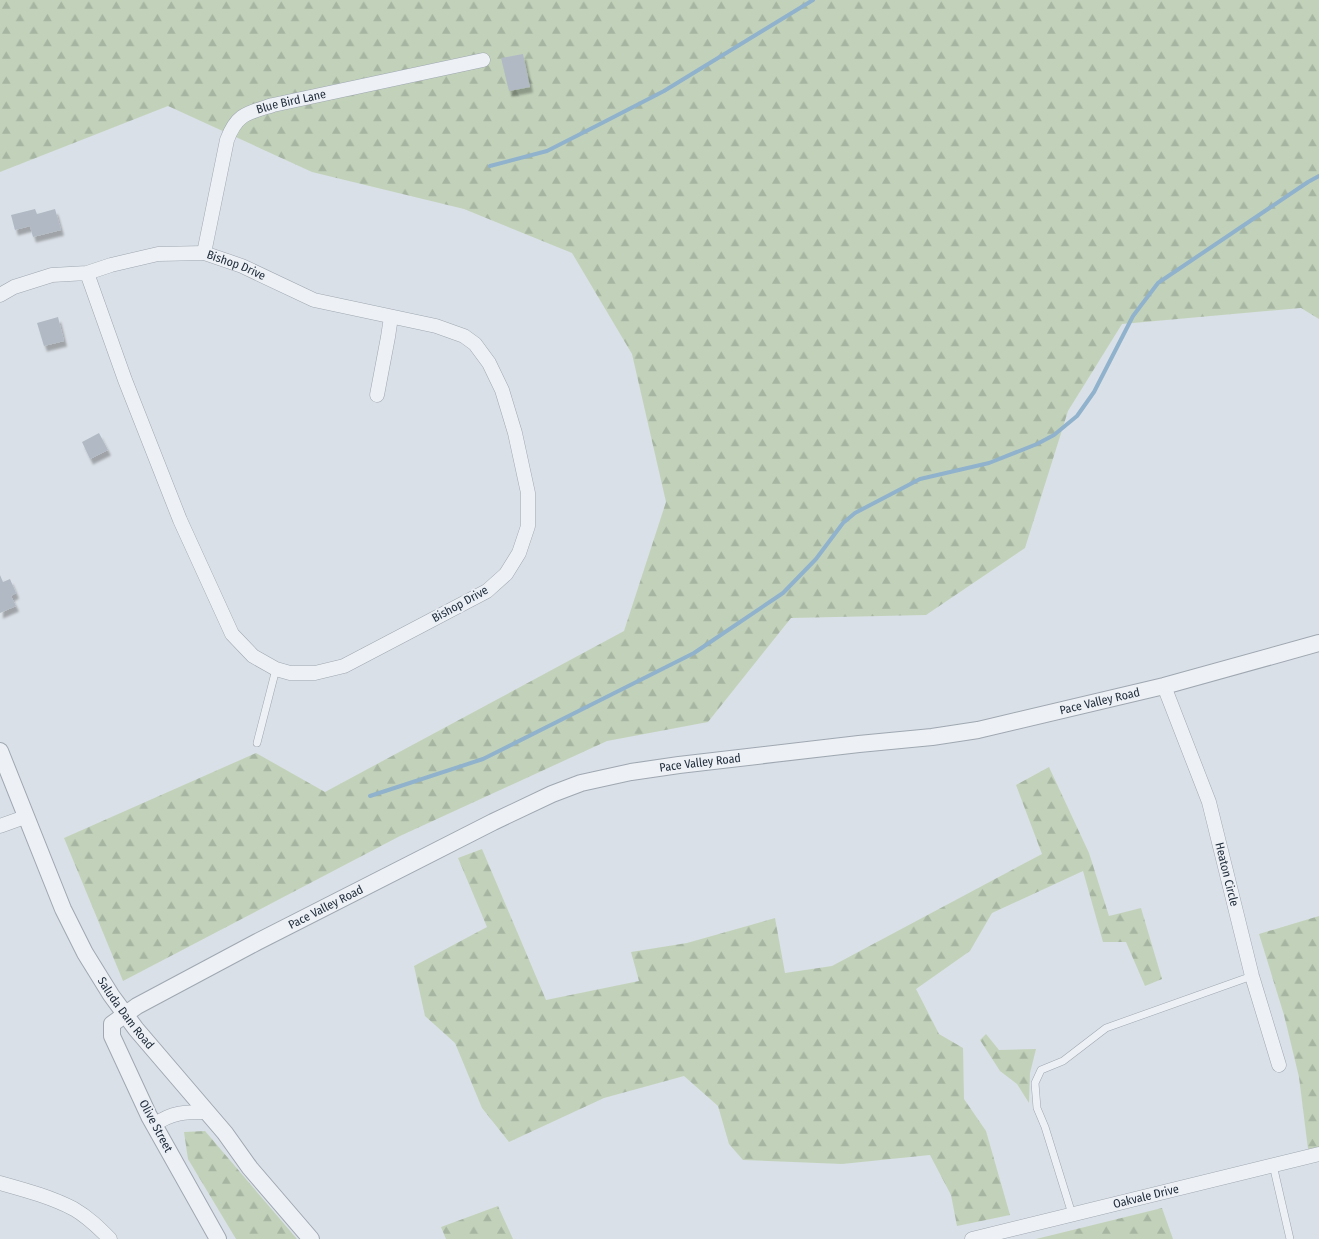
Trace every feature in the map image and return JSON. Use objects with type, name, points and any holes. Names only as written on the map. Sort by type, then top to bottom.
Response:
[{"type":"street","name":"Blue Bird Lane","points":[[204,253],[227,140],[232,127],[244,114],[273,105],[483,60]]},
{"type":"street","name":"Bishop Drive","points":[[0,295],[14,287],[52,275],[87,272],[136,258],[158,254],[204,253],[242,266],[314,300],[436,326],[464,336],[475,344],[489,363],[502,390],[524,467],[528,493],[528,526],[519,552],[506,574],[487,591],[344,666],[315,673],[290,674],[276,669],[253,656],[232,634],[176,511],[124,380],[87,272]]},
{"type":"street","points":[[376,395],[391,317]]},
{"type":"street","name":"Pace Valley Road","points":[[124,1014],[257,942],[493,822],[580,783],[631,772],[679,765],[932,737],[978,730],[1164,686],[1319,643]]},
{"type":"street","name":"Heaton Circle","points":[[1164,686],[1209,802],[1252,976],[1279,1065]]},
{"type":"street","name":"Saluda Dam Road","points":[[0,751],[63,909],[85,953],[124,1014],[225,1133],[250,1168],[311,1239]]},
{"type":"street","points":[[0,826],[25,816]]},
{"type":"street","name":"Olive Street","points":[[124,1014],[112,1024],[112,1036],[154,1125],[218,1239]]},
{"type":"street","points":[[154,1125],[166,1116],[188,1112],[206,1112]]},
{"type":"street","name":"Oakvale Drive","points":[[972,1239],[1319,1154]]},
{"type":"street","points":[[0,1183],[74,1209],[93,1222],[110,1239]]},
{"type":"lane","points":[[257,743],[276,669]]},
{"type":"lane","points":[[1072,1214],[1045,1127],[1037,1108],[1035,1083],[1041,1070],[1063,1061],[1106,1028],[1252,976]]},
{"type":"lane","points":[[1273,1165],[1290,1239]]},
{"type":"green space","points":[[0,0],[1319,0],[1319,319],[1301,308],[1122,324],[1068,411],[1025,548],[926,615],[791,618],[708,722],[607,741],[400,836],[123,981],[64,838],[256,753],[325,792],[624,631],[666,502],[632,354],[572,253],[464,209],[312,172],[168,106],[0,172]]},
{"type":"green space","points":[[1049,767],[1089,853],[1109,916],[1141,908],[1162,979],[1145,986],[1126,942],[1103,942],[1083,871],[992,913],[970,951],[916,989],[939,1034],[963,1048],[964,1099],[986,1131],[1010,1215],[957,1226],[951,1195],[930,1155],[842,1164],[743,1160],[729,1144],[718,1106],[684,1076],[604,1098],[509,1142],[482,1108],[455,1043],[425,1016],[414,966],[487,927],[458,858],[482,849],[546,1000],[639,981],[631,952],[687,943],[775,918],[785,973],[832,966],[1042,854],[1016,785]]},
{"type":"green space","points":[[1319,916],[1319,1147],[1308,1149],[1299,1077],[1284,1015],[1259,934]]},
{"type":"green space","points":[[986,1034],[999,1050],[1036,1049],[1030,1073],[1029,1103],[1017,1084],[1000,1071],[980,1040]]},
{"type":"green space","points":[[205,1131],[297,1239],[236,1239],[188,1159],[184,1132]]},
{"type":"green space","points":[[498,1206],[513,1239],[446,1239],[441,1227]]},
{"type":"green space","points":[[1162,1208],[1173,1239],[1036,1239]]},
{"type":"building","points":[[523,54],[530,87],[509,91],[501,58]]},
{"type":"building","points":[[35,209],[37,214],[55,209],[61,230],[33,237],[30,226],[15,230],[11,215]]},
{"type":"building","points":[[58,317],[64,341],[44,346],[37,323]]},
{"type":"building","points":[[99,433],[108,450],[90,459],[82,442]]},
{"type":"building","points":[[0,575],[3,582],[10,579],[16,593],[11,596],[16,606],[0,613]]},
{"type":"waterway","points":[[490,166],[547,151],[604,122],[664,91],[813,0]]},
{"type":"waterway","points":[[370,796],[483,759],[694,653],[783,593],[816,559],[843,523],[855,513],[920,479],[989,463],[1037,444],[1054,435],[1077,416],[1094,392],[1133,316],[1158,283],[1319,176]]}]
